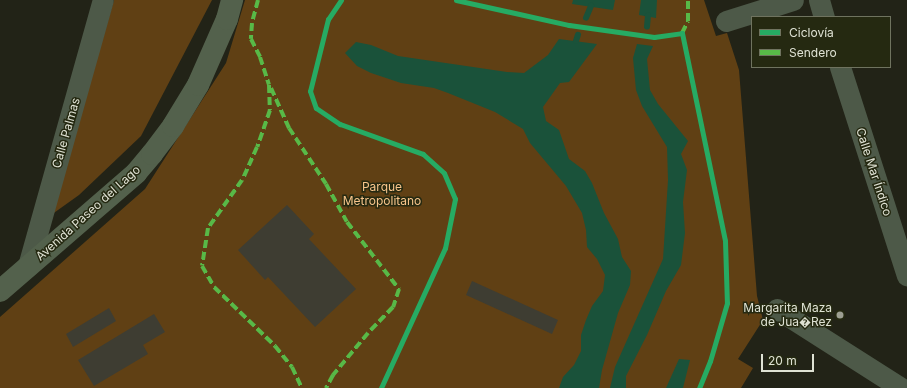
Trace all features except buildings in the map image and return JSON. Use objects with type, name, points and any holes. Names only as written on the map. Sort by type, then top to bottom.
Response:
[{"type":"main road","name":"Avenida Paseo del Lago","points":[[0,291],[136,173],[173,126],[198,85],[227,19],[232,0]]},
{"type":"street","name":"Calle Palmas","points":[[28,266],[103,0]]},
{"type":"street","points":[[726,21],[793,0]]},
{"type":"street","points":[[819,0],[824,16]]},
{"type":"street","name":"Calle Mar Índico","points":[[840,68],[907,276]]},
{"type":"street","points":[[777,309],[901,388]]},
{"type":"green space","points":[[114,0],[212,0],[141,136],[79,195],[51,215]]},
{"type":"green space","name":"Parque Metropolitano","points":[[245,0],[704,0],[716,36],[727,33],[739,70],[757,296],[763,320],[738,359],[753,368],[741,388],[0,388],[0,317],[145,189],[226,63]]},
{"type":"shaded area","points":[[573,0],[615,0],[613,10],[572,4]]},
{"type":"shaded area","points":[[641,0],[657,0],[656,18],[639,15]]},
{"type":"shaded area","points":[[559,39],[597,44],[569,82],[560,83],[543,107],[546,121],[559,130],[569,159],[585,171],[592,183],[604,213],[618,239],[622,257],[631,271],[630,285],[618,313],[602,370],[599,388],[559,388],[563,377],[574,365],[581,351],[581,335],[592,306],[603,291],[605,275],[597,259],[587,247],[586,230],[582,213],[566,186],[530,143],[523,129],[495,112],[448,93],[434,88],[401,83],[371,73],[357,66],[345,53],[356,42],[371,45],[398,56],[507,72],[524,73],[548,55]]},
{"type":"shaded area","points":[[637,44],[653,46],[647,59],[650,90],[658,104],[688,141],[681,154],[687,170],[683,202],[685,233],[681,265],[666,291],[647,335],[626,376],[626,388],[610,388],[615,367],[663,259],[668,180],[667,147],[642,106],[636,90],[633,58]]},
{"type":"shaded area","points":[[679,359],[690,360],[683,388],[666,388]]},
{"type":"waterway","points":[[586,18],[591,6]]},
{"type":"waterway","points":[[647,27],[648,16]]},
{"type":"waterway","points":[[576,41],[578,35]]},
{"type":"marked path","points":[[258,0],[252,23],[251,39],[260,57],[269,85],[270,110],[257,147],[242,180],[208,228],[202,266],[214,287],[275,346],[292,367],[302,388]]},
{"type":"marked path","points":[[682,33],[688,21],[688,0]]},
{"type":"marked path","points":[[271,88],[289,128],[326,184],[347,222],[399,289],[393,307],[368,333],[333,375],[326,388]]},
{"type":"cycle path","points":[[341,0],[328,19],[310,91],[316,108],[340,124],[423,154],[444,173],[455,199],[445,248],[381,388]]},
{"type":"cycle path","points":[[456,0],[569,25],[654,37],[682,33],[725,241],[727,303],[710,361],[699,388]]},
{"type":"place","name":"Margarita Maza de Jua�Rez","points":[[840,315]]}]
